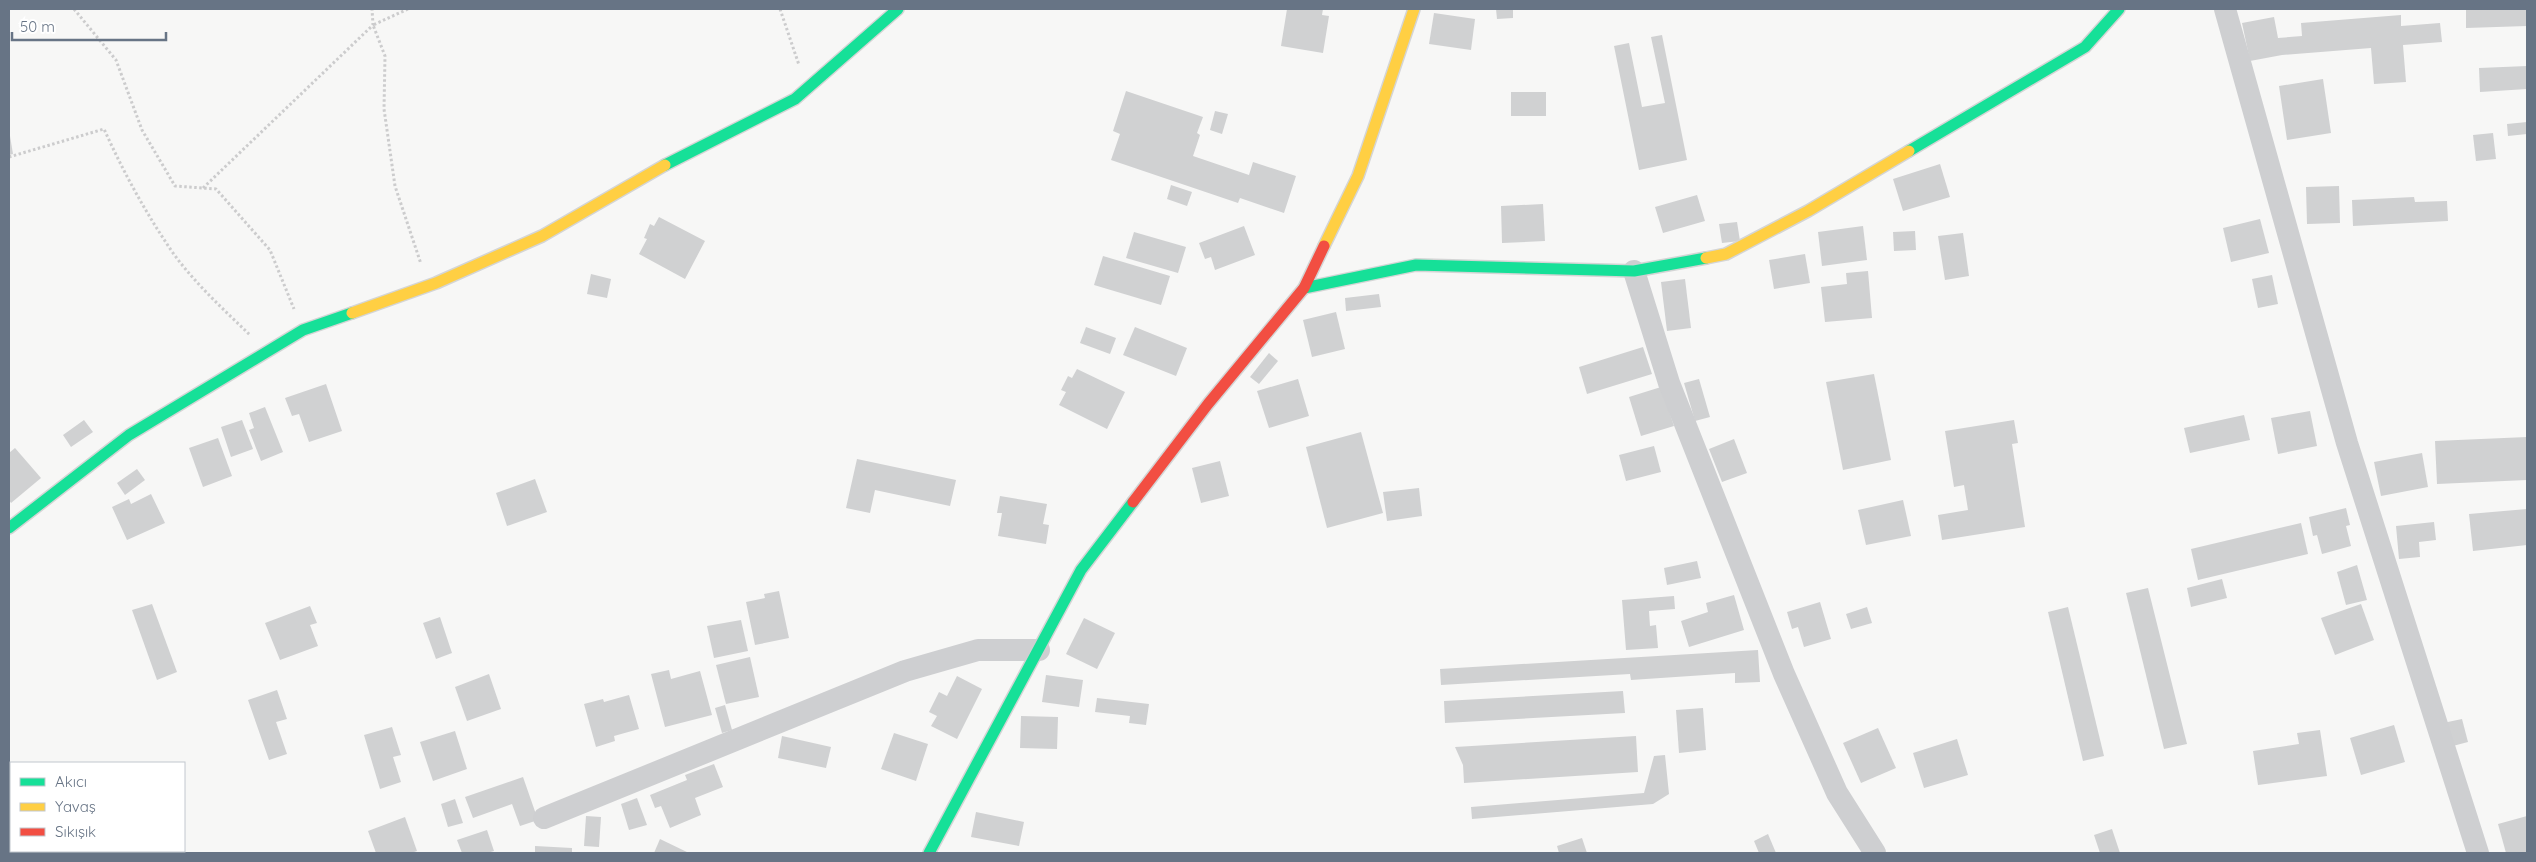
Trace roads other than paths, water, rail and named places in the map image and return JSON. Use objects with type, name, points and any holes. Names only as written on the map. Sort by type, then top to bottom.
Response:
[{"type":"street","points":[[9,528],[129,435],[303,330],[428,286],[542,236],[676,159],[795,99],[898,9]]},
{"type":"street","points":[[929,853],[1081,570],[1208,404],[1304,288],[1358,176],[1414,9]]},
{"type":"street","points":[[1304,288],[1416,265],[1634,271],[1726,254],[1808,211],[2085,47],[2119,9]]},
{"type":"street","points":[[2225,9],[2347,443],[2478,853]]},
{"type":"street","points":[[1634,271],[1669,383],[1784,674],[1838,793],[1875,853]]},
{"type":"street","points":[[544,818],[905,671],[978,650],[1038,650]]}]
